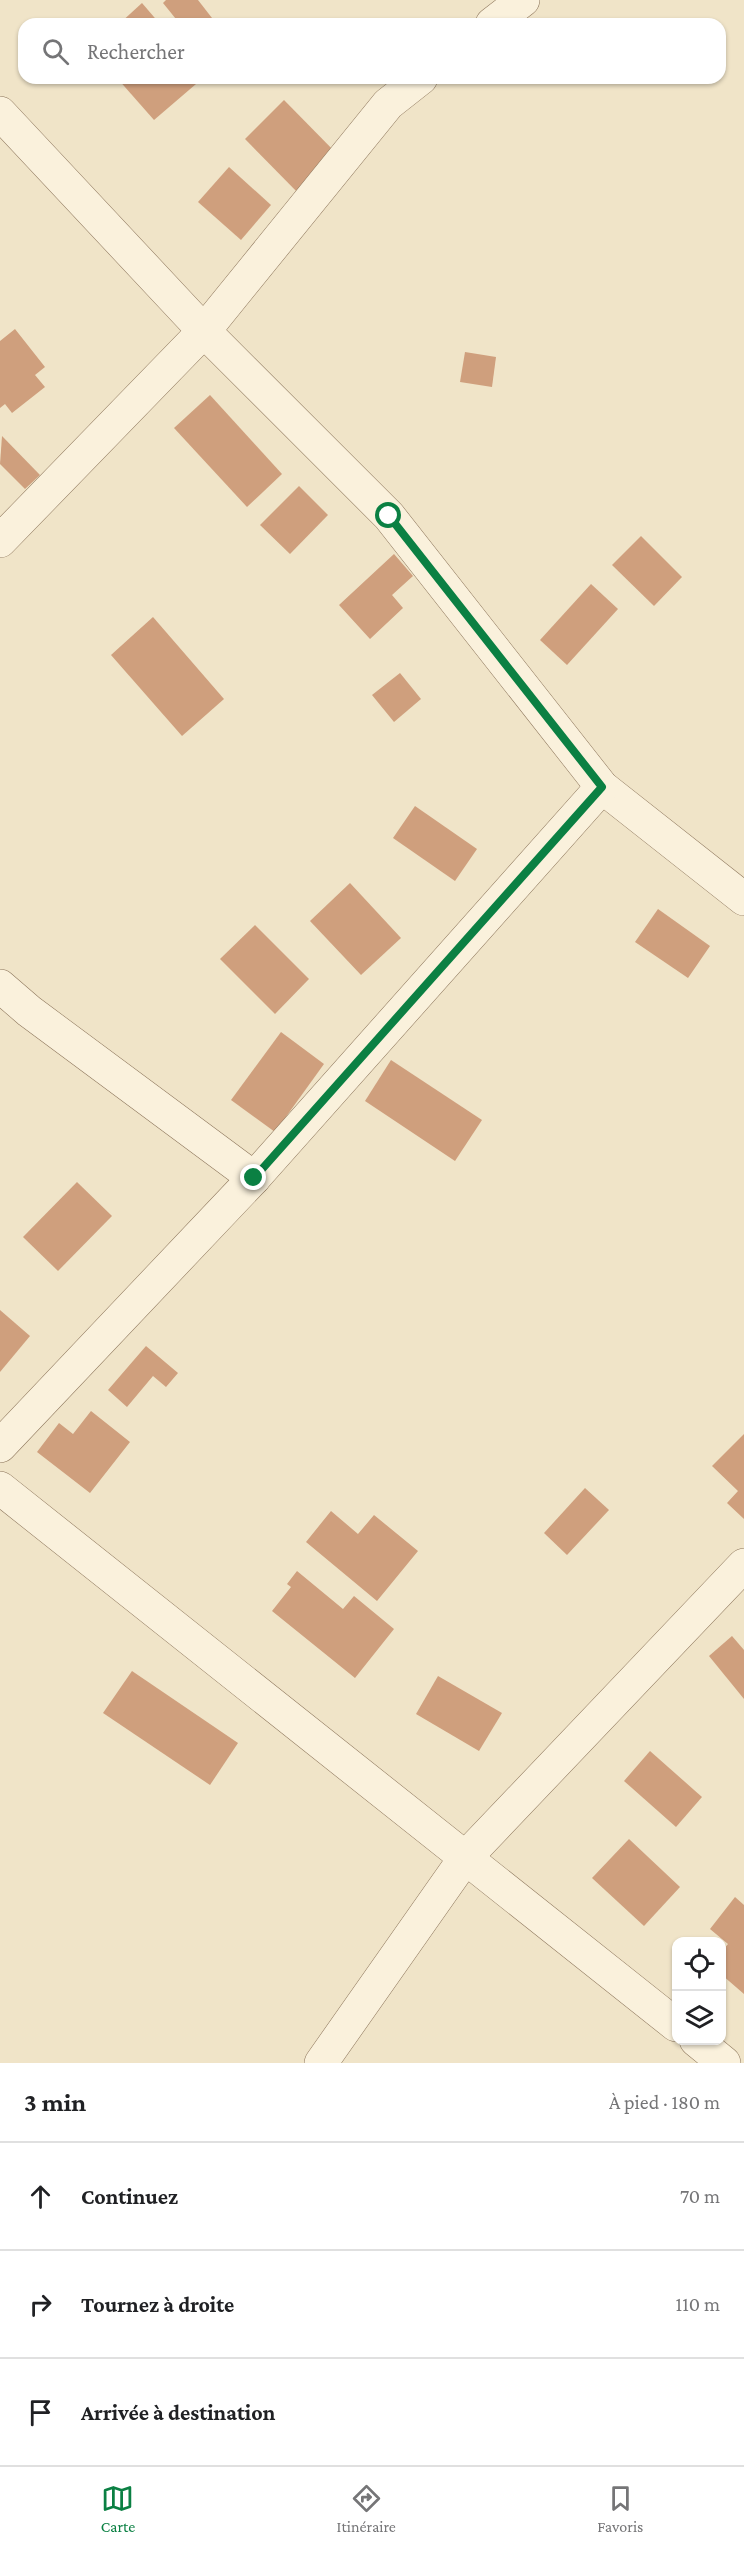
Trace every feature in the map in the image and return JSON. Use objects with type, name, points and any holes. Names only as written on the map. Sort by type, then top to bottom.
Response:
[{"type":"street","points":[[500,18],[523,0]]},
{"type":"street","points":[[0,541],[204,331],[388,104],[413,84]]},
{"type":"street","points":[[0,113],[204,331],[389,516],[602,787],[744,899]]},
{"type":"street","points":[[0,1446],[254,1178],[602,787]]},
{"type":"street","points":[[0,986],[29,1011],[254,1178]]},
{"type":"street","points":[[0,1488],[672,2022]]},
{"type":"street","points":[[321,2063],[465,1858],[744,1564]]},
{"type":"street","points":[[702,2045],[724,2063]]},
{"type":"building","points":[[166,0],[198,0],[212,18],[175,18],[163,3]]},
{"type":"building","points":[[142,3],[155,18],[126,18]]},
{"type":"building","points":[[122,84],[196,84],[154,120]]},
{"type":"building","points":[[284,100],[341,158],[302,197],[245,139]]},
{"type":"building","points":[[229,167],[271,205],[241,240],[198,202]]},
{"type":"building","points":[[15,329],[45,367],[35,375],[45,387],[12,413],[5,404],[0,408],[0,341]]},
{"type":"building","points":[[465,352],[496,357],[492,387],[460,382]]},
{"type":"building","points":[[210,395],[282,474],[247,507],[174,428]]},
{"type":"building","points":[[2,436],[40,475],[25,489],[0,464]]},
{"type":"building","points":[[299,486],[328,515],[290,554],[260,525]]},
{"type":"building","points":[[641,536],[682,577],[654,606],[612,565]]},
{"type":"building","points":[[394,554],[413,576],[392,595],[403,608],[370,639],[339,605]]},
{"type":"building","points":[[591,584],[618,609],[567,665],[540,640]]},
{"type":"building","points":[[153,617],[224,699],[182,736],[111,655]]},
{"type":"building","points":[[400,673],[421,699],[394,722],[372,695]]},
{"type":"building","points":[[415,806],[477,849],[455,881],[393,838]]},
{"type":"building","points":[[350,883],[401,938],[361,975],[310,921]]},
{"type":"building","points":[[658,909],[710,946],[688,978],[635,942]]},
{"type":"building","points":[[255,925],[309,979],[275,1014],[220,959]]},
{"type":"building","points":[[281,1032],[324,1064],[275,1132],[231,1100]]},
{"type":"building","points":[[391,1060],[482,1120],[455,1161],[365,1101]]},
{"type":"building","points":[[77,1182],[112,1216],[58,1271],[23,1237]]},
{"type":"building","points":[[0,1310],[30,1336],[0,1372]]},
{"type":"building","points":[[146,1346],[178,1373],[166,1387],[153,1376],[127,1407],[108,1390]]},
{"type":"building","points":[[91,1411],[130,1442],[90,1493],[37,1452],[59,1423],[73,1434]]},
{"type":"building","points":[[744,1434],[744,1519],[727,1503],[738,1491],[712,1466]]},
{"type":"building","points":[[585,1488],[609,1510],[567,1555],[544,1533]]},
{"type":"building","points":[[331,1511],[358,1534],[374,1515],[418,1551],[377,1601],[306,1542]]},
{"type":"building","points":[[297,1571],[343,1609],[354,1596],[394,1629],[355,1678],[272,1611],[291,1587],[287,1584]]},
{"type":"building","points":[[732,1636],[744,1650],[744,1699],[709,1656]]},
{"type":"building","points":[[132,1671],[238,1743],[210,1785],[103,1713]]},
{"type":"building","points":[[438,1676],[502,1713],[479,1751],[416,1714]]},
{"type":"building","points":[[650,1751],[702,1797],[676,1827],[624,1781]]},
{"type":"building","points":[[629,1839],[680,1887],[644,1926],[592,1878]]},
{"type":"building","points":[[735,1897],[744,1905],[744,1994],[726,1978],[726,1946],[728,1944],[726,1937],[720,1937],[710,1929]]},
{"type":"route","points":[[254,1178],[602,787],[389,516]]}]
